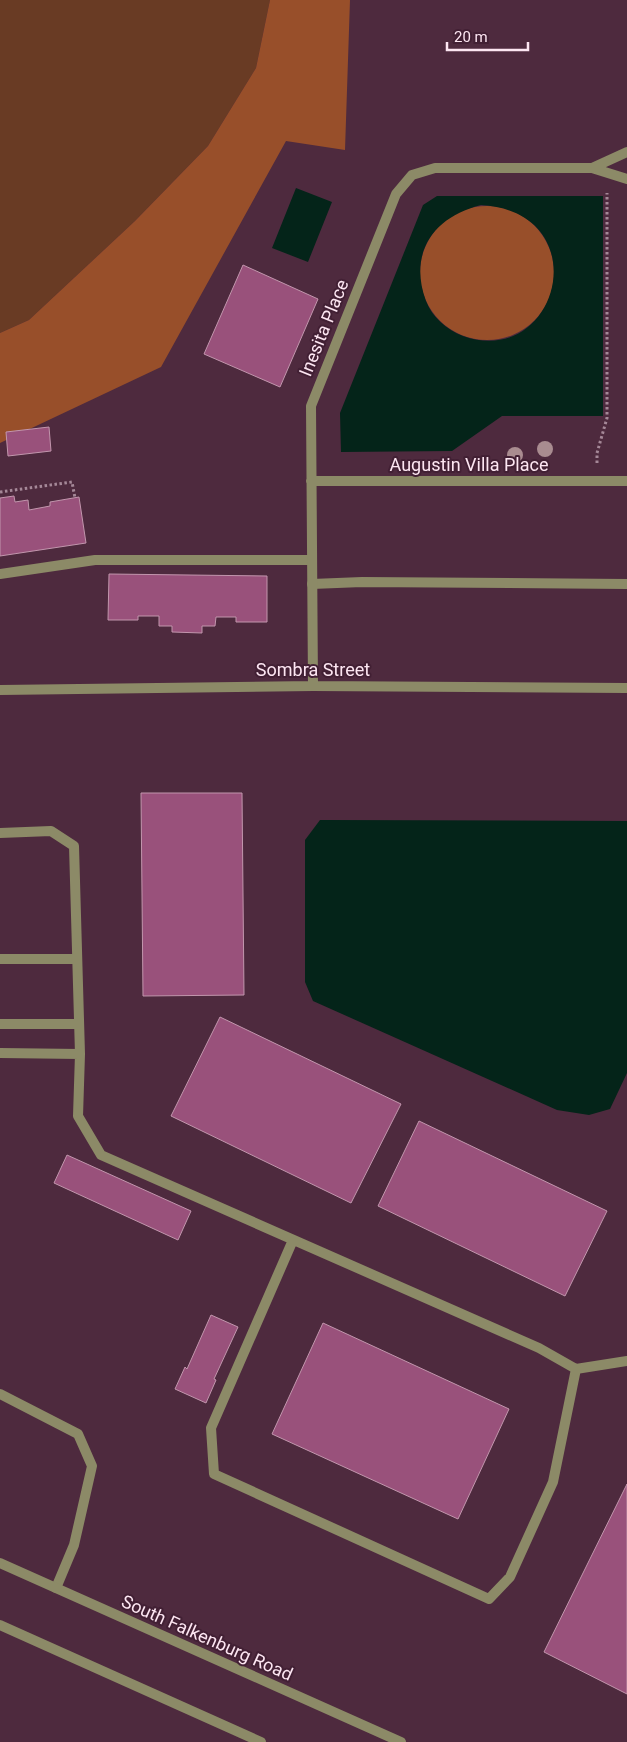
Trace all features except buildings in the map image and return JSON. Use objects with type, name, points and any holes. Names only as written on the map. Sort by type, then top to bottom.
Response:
[{"type":"street","name":"Inesita Place","points":[[592,168],[627,152]]},
{"type":"street","name":"Inesita Place","points":[[313,686],[311,406],[396,194],[412,175],[435,168],[592,168],[627,179]]},
{"type":"street","name":"Augustin Villa Place","points":[[311,481],[627,481]]},
{"type":"street","points":[[0,574],[96,560],[312,560]]},
{"type":"street","points":[[312,584],[362,582],[627,584]]},
{"type":"street","name":"Sombra Street","points":[[0,690],[313,686],[627,688]]},
{"type":"street","points":[[0,833],[51,831],[74,846],[80,1054],[78,1116],[101,1155],[539,1348],[576,1369],[627,1361]]},
{"type":"street","points":[[0,959],[77,959]]},
{"type":"street","points":[[0,1024],[79,1024]]},
{"type":"street","points":[[0,1053],[80,1054]]},
{"type":"street","points":[[293,1240],[212,1428],[214,1474],[490,1599],[510,1577],[553,1482],[576,1369]]},
{"type":"street","points":[[0,1394],[78,1434],[92,1466],[74,1545],[56,1588]]},
{"type":"street","name":"South Falkenburg Road","points":[[0,1563],[401,1742]]},
{"type":"street","points":[[0,1625],[261,1742]]},
{"type":"path","points":[[597,481],[597,453],[607,418],[607,172]]},
{"type":"path","points":[[0,492],[72,482],[75,498]]},
{"type":"shaded area","points":[[0,0],[270,0],[256,68],[208,146],[135,221],[29,320],[0,333]]},
{"type":"shaded area","points":[[270,0],[350,0],[345,150],[286,141],[161,367],[0,443],[0,333],[29,320],[135,221],[208,146],[256,68]]},
{"type":"shaded area","points":[[296,188],[332,202],[308,262],[272,248]]},
{"type":"shaded area","points":[[437,196],[603,196],[603,416],[502,416],[452,451],[341,452],[340,413],[423,205]],"holes":[[[481,205],[518,214],[541,233],[552,258],[552,286],[542,311],[523,331],[496,340],[463,336],[446,327],[436,318],[429,307],[421,283],[420,267],[423,252],[429,239],[450,218]]]},
{"type":"shaded area","points":[[487,206],[513,211],[535,225],[549,247],[554,273],[549,299],[535,321],[513,335],[487,340],[461,335],[439,321],[425,299],[420,273],[425,247],[439,225],[461,211]]},
{"type":"shaded area","points":[[320,820],[627,821],[627,1073],[610,1109],[589,1115],[557,1110],[313,1001],[305,982],[305,840]]}]
